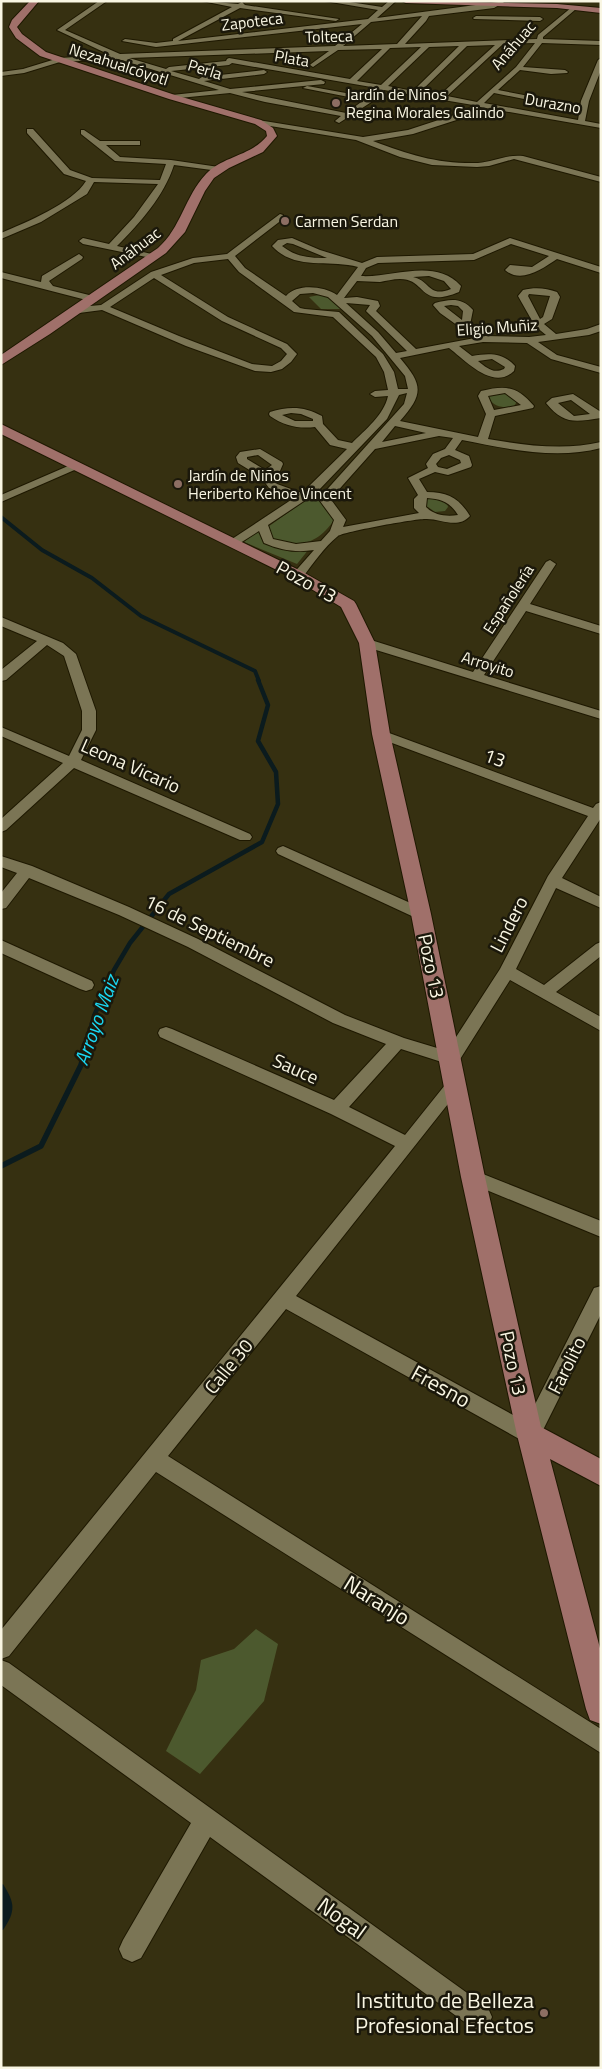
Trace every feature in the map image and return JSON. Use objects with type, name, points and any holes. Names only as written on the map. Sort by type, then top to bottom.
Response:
[{"type":"main road","name":"Nezahualcóyotl","points":[[34,1],[15,22],[14,27],[19,36],[43,54],[172,97],[258,122]]},
{"type":"main road","points":[[406,1],[572,6],[601,10]]},
{"type":"main road","name":"Anáhuac","points":[[1,361],[79,310],[153,257],[174,238],[204,183],[219,169],[262,149],[269,142],[272,136],[270,130],[258,122]]},
{"type":"main road","name":"Pozo 13","points":[[1,428],[298,575],[348,604],[367,643],[381,734],[421,914],[473,1177],[530,1435],[601,1709]]},
{"type":"main road","name":"Fresno","points":[[530,1435],[601,1473]]},
{"type":"street","name":"Perla","points":[[104,1],[60,30],[122,58],[194,80],[265,100],[347,115]]},
{"type":"street","points":[[205,1],[358,22]]},
{"type":"street","points":[[169,44],[247,1]]},
{"type":"street","points":[[328,1],[384,9]]},
{"type":"street","points":[[313,65],[337,49],[354,32],[372,20],[393,1]]},
{"type":"street","points":[[503,4],[484,26],[530,26],[557,6]]},
{"type":"street","name":"Zapoteca","points":[[126,41],[156,45],[169,44],[372,20],[425,17],[503,4]]},
{"type":"street","name":"Anáhuac","points":[[358,138],[375,139],[427,127],[469,113],[518,68],[540,41],[540,36],[572,6]]},
{"type":"street","points":[[398,47],[425,17],[453,19]]},
{"type":"street","points":[[473,18],[540,19]]},
{"type":"street","points":[[442,97],[498,43],[487,35]]},
{"type":"street","name":"Tolteca","points":[[1,74],[24,71],[59,60],[122,58],[147,55],[540,41],[601,43]]},
{"type":"street","points":[[415,93],[465,44]]},
{"type":"street","points":[[147,55],[156,45]]},
{"type":"street","points":[[324,132],[370,99],[426,46]]},
{"type":"street","points":[[350,82],[388,47]]},
{"type":"street","name":"Plata","points":[[198,54],[382,87]]},
{"type":"street","points":[[581,122],[585,101],[601,60]]},
{"type":"street","points":[[162,70],[239,62]]},
{"type":"street","points":[[518,68],[543,72],[565,72]]},
{"type":"street","points":[[194,80],[285,70]]},
{"type":"street","points":[[532,76],[543,72]]},
{"type":"street","points":[[172,97],[341,80]]},
{"type":"street","points":[[290,85],[370,99]]},
{"type":"street","name":"Durazno","points":[[382,87],[601,126]]},
{"type":"street","points":[[493,91],[526,98]]},
{"type":"street","points":[[304,108],[337,93]]},
{"type":"street","points":[[258,122],[358,138],[403,155],[432,163],[477,165],[489,164],[514,157],[601,180]]},
{"type":"street","points":[[30,130],[67,172],[91,180],[162,182]]},
{"type":"street","points":[[84,132],[118,159],[171,162],[219,169]]},
{"type":"street","points":[[96,143],[137,143]]},
{"type":"street","points":[[111,247],[133,226],[168,172],[171,162]]},
{"type":"street","points":[[1,236],[38,220],[84,192],[91,180]]},
{"type":"street","points":[[79,310],[103,307],[154,274],[193,262],[230,256],[280,217]]},
{"type":"street","points":[[83,241],[153,257]]},
{"type":"street","points":[[344,261],[308,262],[296,259],[276,246],[281,242],[297,241],[314,251],[362,266],[388,258],[474,257],[510,241],[601,270]]},
{"type":"street","points":[[230,256],[242,270],[297,310],[336,314],[349,311]]},
{"type":"street","points":[[531,269],[556,256]]},
{"type":"street","points":[[49,287],[44,281],[45,278],[79,257]]},
{"type":"street","points":[[339,300],[356,278],[362,266]]},
{"type":"street","points":[[356,278],[380,279],[396,275],[412,272],[438,275],[448,278],[456,286],[456,290],[436,295],[427,291],[416,280],[396,275]]},
{"type":"street","points":[[103,307],[186,343],[248,366],[267,369],[276,368],[288,362],[292,354],[284,346],[225,320],[154,274]]},
{"type":"street","points":[[1,275],[94,299]]},
{"type":"street","points":[[322,292],[336,288],[348,289]]},
{"type":"street","points":[[287,301],[298,292],[312,290],[322,292],[339,300],[375,334],[394,356],[410,376],[413,391],[409,405],[394,424],[329,494],[326,501],[340,520],[335,532],[298,575]]},
{"type":"street","points":[[339,300],[375,303],[371,311],[413,352]]},
{"type":"street","points":[[233,543],[308,494],[389,409],[394,392],[389,372],[380,356],[336,314]]},
{"type":"street","points":[[538,324],[554,337]]},
{"type":"street","points":[[465,326],[483,340]]},
{"type":"street","name":"Eligio Muñiz","points":[[394,356],[483,340],[529,340],[589,332],[601,327]]},
{"type":"street","points":[[529,340],[554,357],[601,370]]},
{"type":"street","points":[[452,345],[471,359]]},
{"type":"street","points":[[375,394],[413,391]]},
{"type":"street","points":[[482,440],[491,414]]},
{"type":"street","points":[[318,424],[334,443],[354,447]]},
{"type":"street","points":[[394,424],[544,450],[581,450],[601,445]]},
{"type":"street","points":[[372,447],[442,433]]},
{"type":"street","points":[[434,469],[431,464],[437,456],[449,451],[460,436]]},
{"type":"street","points":[[424,495],[413,478],[434,469],[448,472],[467,465],[465,458],[449,451]]},
{"type":"street","points":[[1,499],[75,466]]},
{"type":"street","points":[[265,475],[273,486],[308,494],[329,494]]},
{"type":"street","points":[[335,532],[427,515],[444,519],[457,519],[464,516],[452,499],[441,495],[424,495],[420,499],[420,508],[427,515]]},
{"type":"street","points":[[262,525],[268,541],[282,547],[301,549],[324,544]]},
{"type":"street","name":"Españolería","points":[[476,677],[550,564]]},
{"type":"street","points":[[523,606],[601,630]]},
{"type":"street","points":[[1,621],[70,654],[89,711],[88,730],[73,762],[1,827]]},
{"type":"street","points":[[1,677],[45,641]]},
{"type":"street","name":"Arroyito","points":[[367,643],[601,715]]},
{"type":"street","name":"Leona Vicario","points":[[1,730],[245,837]]},
{"type":"street","name":"13","points":[[381,734],[598,811]]},
{"type":"street","name":"Lindero","points":[[451,1060],[507,972],[553,880],[598,811]]},
{"type":"street","points":[[283,851],[421,914]]},
{"type":"street","name":"16 de Septiembre","points":[[1,861],[124,911],[193,943],[339,1018],[398,1042],[451,1060]]},
{"type":"street","points":[[1,904],[27,870]]},
{"type":"street","points":[[553,880],[601,904]]},
{"type":"street","points":[[1,946],[86,985]]},
{"type":"street","points":[[544,993],[601,948]]},
{"type":"street","points":[[507,972],[601,1025]]},
{"type":"street","name":"Sauce","points":[[166,1033],[337,1109],[408,1144]]},
{"type":"street","points":[[337,1109],[398,1042]]},
{"type":"street","name":"Calle 30","points":[[1,1648],[455,1085]]},
{"type":"street","points":[[473,1177],[600,1228]]},
{"type":"street","name":"Farolito","points":[[530,1435],[601,1294]]},
{"type":"street","name":"Fresno","points":[[283,1298],[530,1435]]},
{"type":"street","name":"Naranjo","points":[[154,1459],[601,1742]]},
{"type":"street","name":"Nogal","points":[[1,1671],[479,2016]]},
{"type":"street","points":[[132,1949],[206,1820]]},
{"type":"green space","points":[[324,294],[333,296],[342,309],[321,309],[309,297]]},
{"type":"green space","points":[[490,393],[509,393],[517,402],[513,407],[499,406],[490,400],[488,397]]},
{"type":"green space","points":[[316,493],[321,493],[321,499],[335,519],[328,528],[315,539],[308,542],[292,543],[272,540],[265,529]]},
{"type":"green space","points":[[436,495],[447,503],[448,507],[445,511],[435,512],[425,505],[424,498]]},
{"type":"green space","points":[[260,528],[266,540],[309,549],[297,564],[244,542]]},
{"type":"green space","points":[[256,1629],[278,1644],[264,1701],[200,1774],[166,1751],[196,1690],[201,1660],[234,1649]]},
{"type":"shaded area","points":[[3,1884],[12,1902],[12,1912],[3,1930],[1,1930],[1,1885]]},
{"type":"waterway","points":[[1,517],[42,550],[92,578],[141,616],[255,671],[259,681]]},
{"type":"waterway","name":"Arroyo Maiz","points":[[88,1039],[94,1016],[114,970],[130,943],[169,894],[262,842],[278,804],[276,772],[258,741],[268,705],[258,680]]},
{"type":"waterway","name":"Arroyo Maiz","points":[[1,1166],[41,1146],[81,1065],[88,1038]]},
{"type":"place","name":"Jardín de Niños Regina Morales Galindo","points":[[336,103]]},
{"type":"place","name":"Carmen Serdan","points":[[285,221]]},
{"type":"place","name":"Jardín de Niños Heriberto Kehoe Vincent","points":[[178,484]]},
{"type":"place","name":"Instituto de Belleza Profesional Efectos","points":[[544,2013]]}]
